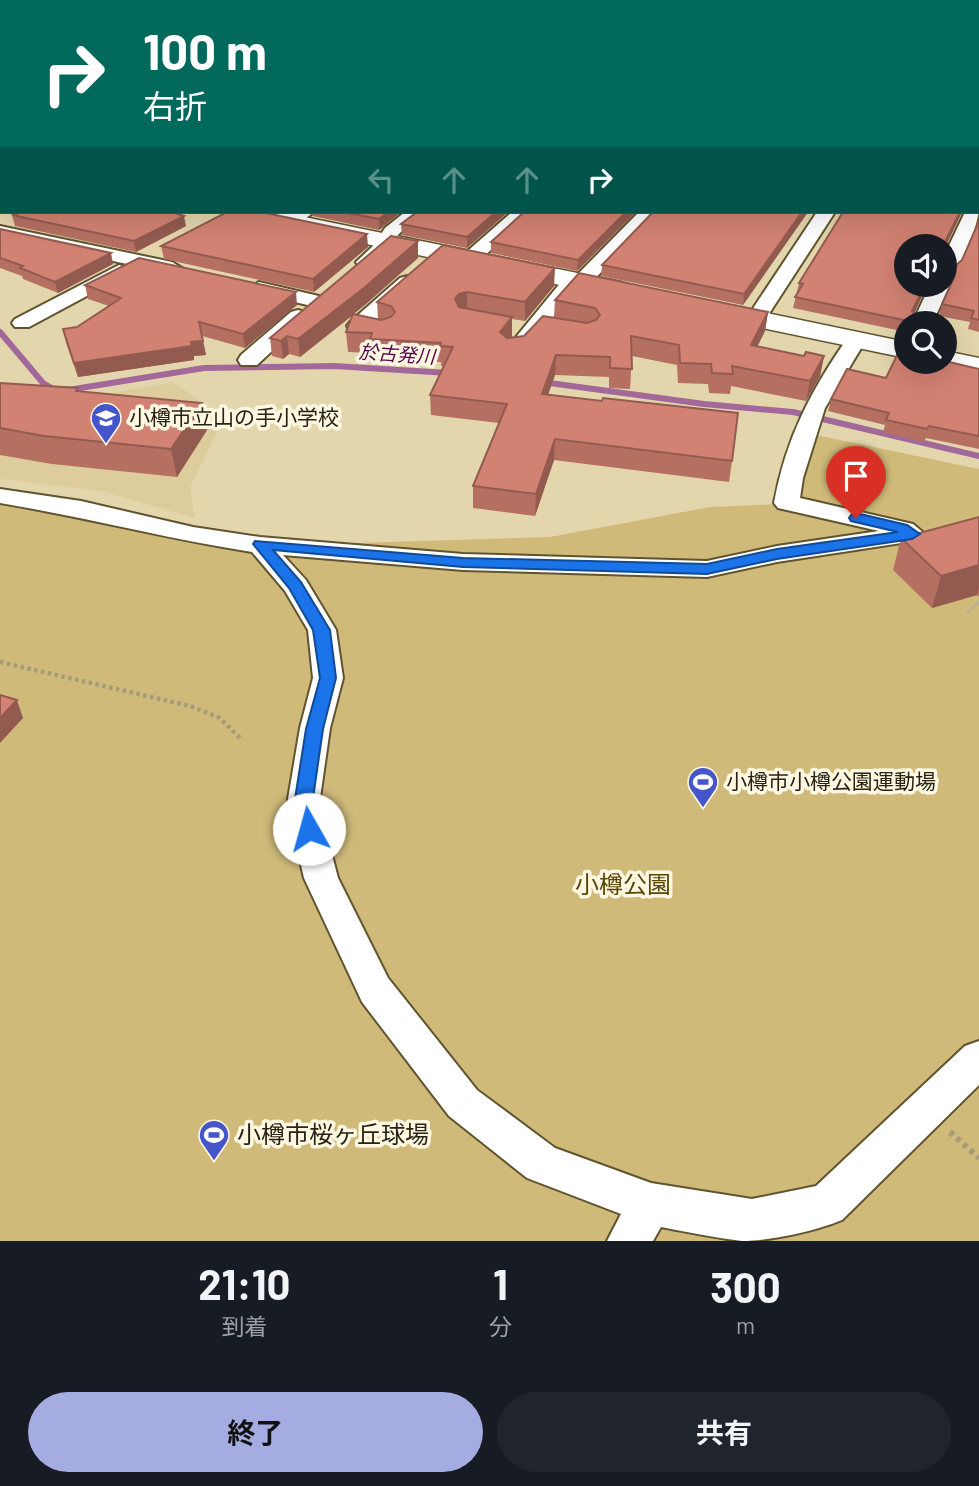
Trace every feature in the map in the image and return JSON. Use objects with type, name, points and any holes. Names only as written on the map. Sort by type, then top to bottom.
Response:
[{"type":"main road","points":[[273,214],[298,216],[383,241],[649,296]]},
{"type":"main road","points":[[689,305],[894,348]]},
{"type":"main road","points":[[957,361],[979,366]]},
{"type":"street","points":[[354,270],[383,248],[383,241],[415,214]]},
{"type":"street","points":[[470,259],[520,214]]},
{"type":"street","points":[[514,351],[577,281],[647,214]]},
{"type":"street","points":[[756,319],[819,214]]},
{"type":"street","points":[[957,248],[973,214]]},
{"type":"street","points":[[0,222],[22,215]]},
{"type":"street","points":[[0,231],[189,272]]},
{"type":"street","points":[[22,323],[162,248]]},
{"type":"street","points":[[383,331],[358,326],[440,253]]},
{"type":"street","points":[[240,283],[316,301]]},
{"type":"street","points":[[249,360],[335,286]]},
{"type":"street","points":[[506,326],[561,330]]},
{"type":"street","points":[[0,496],[81,509],[193,535],[260,544],[463,562],[707,569],[777,554],[912,534],[902,528],[787,502],[791,478],[811,419],[856,340]]},
{"type":"street","points":[[260,544],[296,586],[321,630],[328,678],[315,729],[303,805],[321,878],[375,990],[463,1102],[542,1164],[651,1204],[752,1221],[827,1205],[979,1059]]},
{"type":"street","points":[[629,1241],[651,1204]]},
{"type":"path","points":[[0,662],[190,706],[220,718],[240,738]]},
{"type":"path","points":[[925,1111],[979,1158]]},
{"type":"shaded area","name":"小樽市立山の手小学校","points":[[173,382],[209,407],[216,433],[190,488],[195,518],[102,491],[0,479],[0,385],[85,398]]},
{"type":"green space","name":"小樽公園","points":[[792,430],[979,469],[979,1241],[0,1241],[0,502],[230,547],[550,537],[710,507],[780,504]]},
{"type":"building","points":[[178,214],[184,216],[134,241],[12,215]]},
{"type":"building","points":[[223,214],[271,214],[367,234],[313,279],[161,246]]},
{"type":"building","points":[[353,214],[385,214],[379,219]]},
{"type":"building","points":[[414,214],[494,214],[467,237],[401,224]]},
{"type":"building","points":[[522,214],[624,214],[578,260],[491,242]]},
{"type":"building","points":[[651,214],[801,214],[744,294],[602,265]]},
{"type":"building","points":[[842,214],[959,214],[949,234],[894,234],[894,297],[919,297],[912,311],[894,311],[894,318],[795,297],[803,284],[799,283]]},
{"type":"building","points":[[979,221],[979,320],[971,318],[974,311],[942,304],[945,297],[957,297],[957,264],[962,260]]},
{"type":"building","points":[[0,229],[111,253],[55,282],[0,258]]},
{"type":"building","points":[[391,236],[418,241],[364,288],[298,339],[287,336],[281,341],[270,338]]},
{"type":"building","points":[[443,245],[555,268],[525,302],[467,292],[459,294],[455,299],[459,307],[512,317],[500,332],[507,338],[524,336],[543,316],[587,323],[596,320],[600,315],[595,308],[555,300],[579,273],[768,312],[751,345],[804,356],[806,352],[824,356],[810,381],[732,366],[733,374],[712,373],[711,364],[680,363],[679,345],[631,336],[632,369],[610,368],[610,357],[556,355],[542,394],[738,413],[732,461],[555,439],[536,494],[473,486],[507,404],[430,395],[453,347],[440,346],[441,343],[370,339],[372,333],[346,332],[353,314],[381,320],[391,317],[395,312],[391,306],[377,302]]},
{"type":"building","points":[[139,258],[296,292],[243,334],[199,322],[203,341],[191,342],[192,346],[74,363],[63,329],[77,327],[121,298],[85,285]]},
{"type":"building","points":[[894,361],[894,374],[957,374],[957,364],[979,369],[979,436],[886,420],[889,413],[831,399],[847,369],[886,378]]},
{"type":"building","points":[[0,383],[78,388],[76,391],[202,403],[171,449],[44,436],[0,428]]},
{"type":"building","points":[[979,517],[979,565],[941,576],[901,538]]},
{"type":"building","points":[[0,695],[17,700],[0,718]]},
{"type":"waterway","name":"於古発川","points":[[0,332],[43,383],[55,390]]},
{"type":"waterway","name":"於古発川","points":[[68,390],[204,368],[334,366],[449,373]]},
{"type":"waterway","name":"於古発川","points":[[542,382],[704,404],[793,412],[979,456]]},
{"type":"tunnel","points":[[946,569],[979,604]]},
{"type":"place","name":"小樽市立山の手小学校","points":[[106,445]]},
{"type":"place","name":"小樽市小樽公園運動場","points":[[703,809]]},
{"type":"place","name":"小樽市桜ヶ丘球場","points":[[214,1162]]},
{"type":"route","points":[[309,829],[303,805],[315,729],[328,678],[321,630],[296,586],[260,544],[463,562],[707,569],[777,554],[912,534],[902,528],[856,518]]}]
